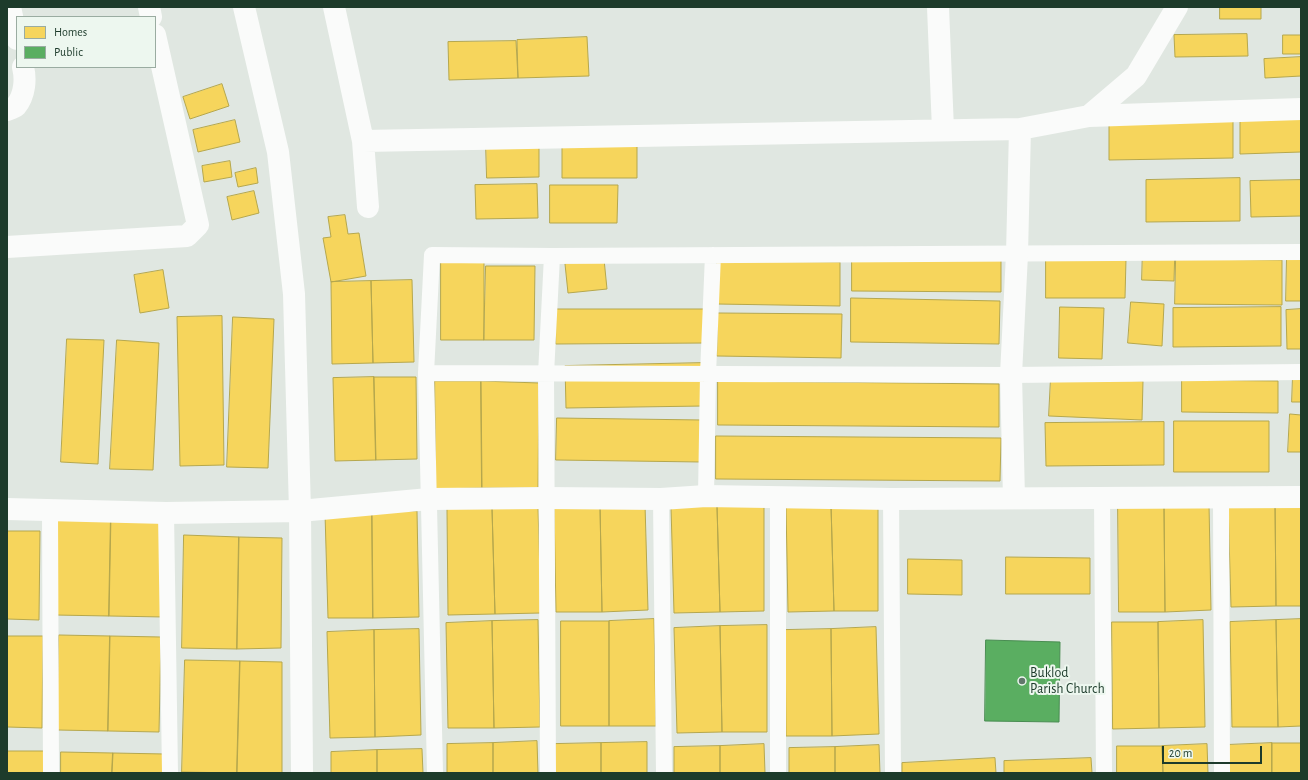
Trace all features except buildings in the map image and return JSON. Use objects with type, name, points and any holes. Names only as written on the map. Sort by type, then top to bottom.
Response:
[{"type":"street","points":[[10,7],[16,34]]},
{"type":"street","points":[[244,7],[278,152],[294,294],[300,511],[302,773]]},
{"type":"street","points":[[334,7],[363,141],[368,207]]},
{"type":"street","points":[[938,7],[943,130]]},
{"type":"street","points":[[1089,116],[1136,76],[1178,7]]},
{"type":"street","points":[[7,247],[187,236],[198,225],[156,39]]},
{"type":"street","points":[[7,110],[16,106],[22,93],[25,79],[23,68]]},
{"type":"street","points":[[363,141],[1020,129],[1089,116],[1301,109]]},
{"type":"street","points":[[1014,498],[1011,375],[1018,254],[1020,129]]},
{"type":"street","points":[[7,509],[166,513],[300,511],[429,499],[546,498],[661,500],[706,496],[891,499],[1301,497]]},
{"type":"lane","points":[[434,773],[426,373],[432,255],[552,256],[1301,252]]},
{"type":"lane","points":[[706,496],[708,374],[714,255]]},
{"type":"lane","points":[[548,773],[546,374],[552,256]]},
{"type":"lane","points":[[426,373],[1011,375],[1301,372]]},
{"type":"lane","points":[[1221,497],[1222,773]]},
{"type":"lane","points":[[778,498],[778,773]]},
{"type":"lane","points":[[891,499],[893,773]]},
{"type":"lane","points":[[1102,499],[1104,773]]},
{"type":"lane","points":[[661,500],[664,773]]},
{"type":"lane","points":[[50,510],[51,773]]},
{"type":"lane","points":[[166,513],[170,773]]},
{"type":"place","name":"Buklod Parish Church","points":[[1022,681]]}]
